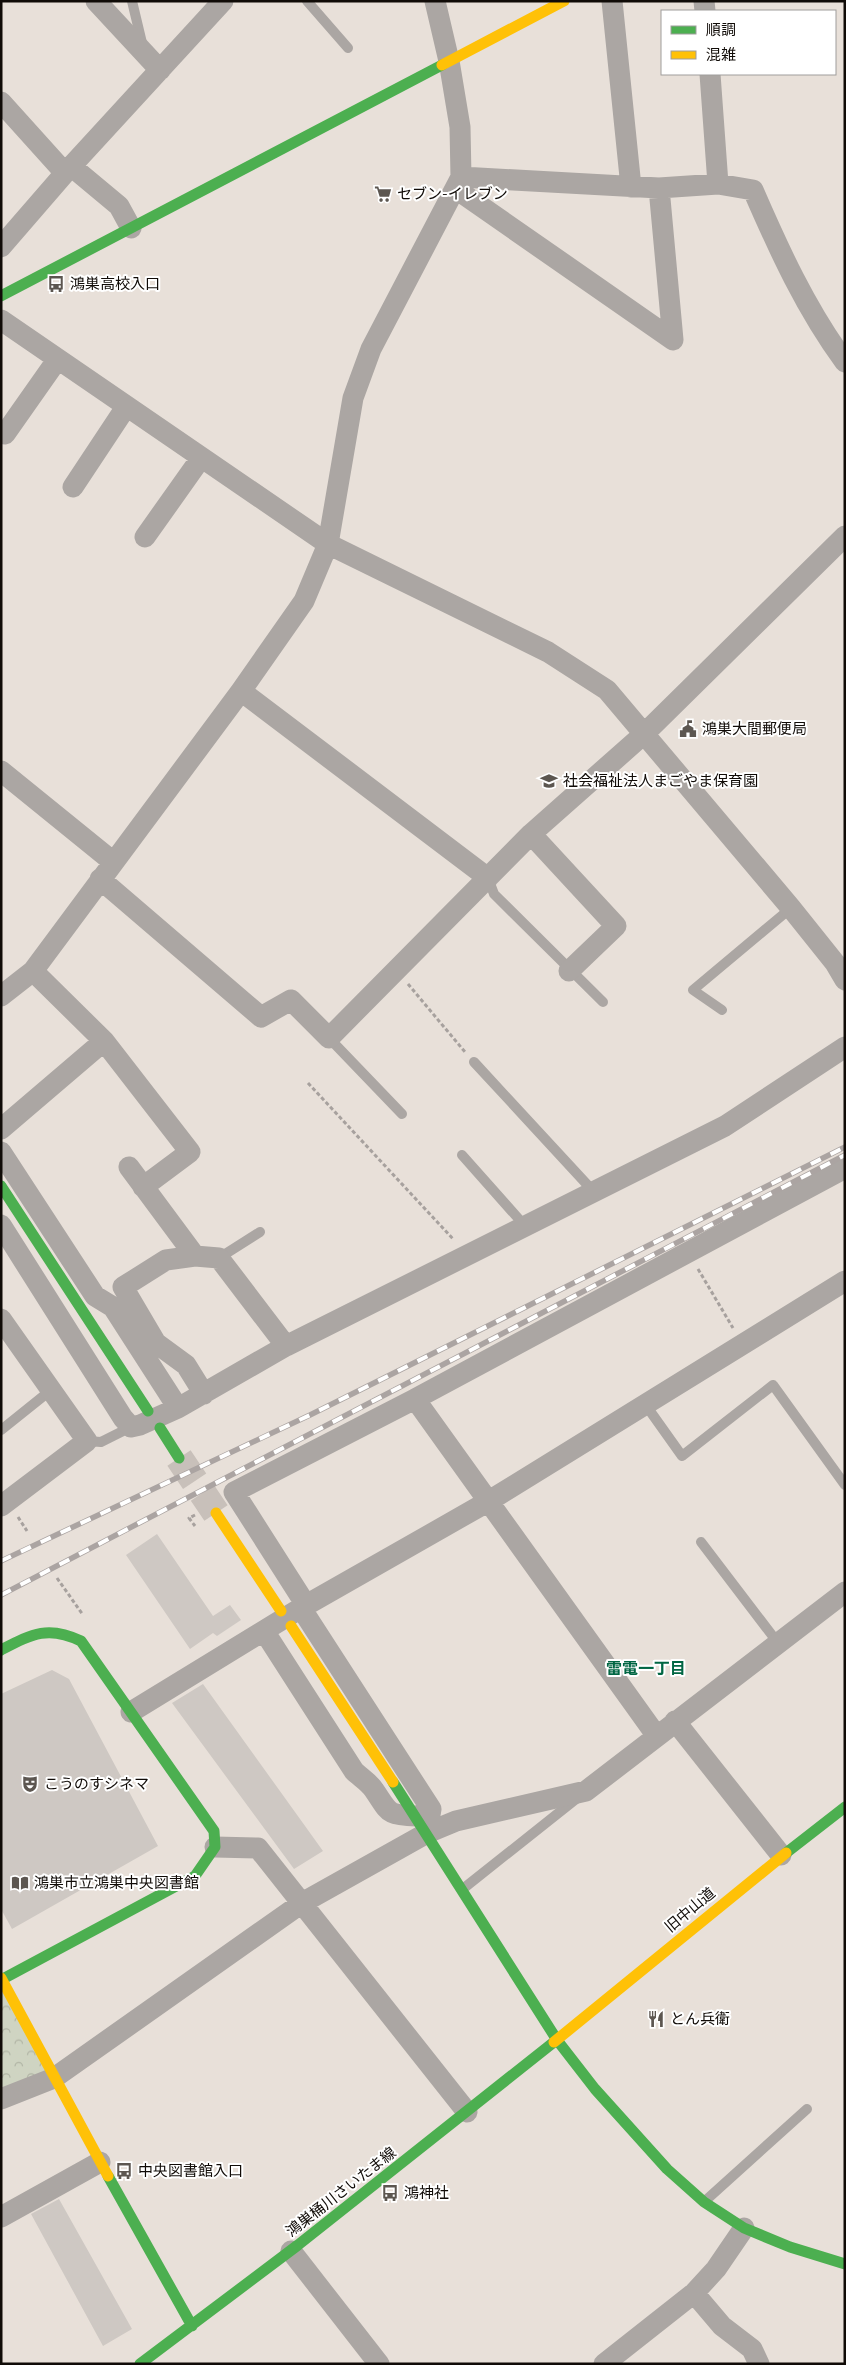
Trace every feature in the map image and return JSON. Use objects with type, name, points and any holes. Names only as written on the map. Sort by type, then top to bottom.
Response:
[{"type":"street","points":[[96,1],[160,70]]},
{"type":"street","points":[[1,247],[68,169],[223,1]]},
{"type":"street","points":[[1,996],[33,970],[241,691],[304,601],[328,544],[353,398],[371,349],[459,183],[460,127],[449,61],[435,1]]},
{"type":"street","points":[[1,296],[564,1]]},
{"type":"street","points":[[612,1],[631,187]]},
{"type":"street","points":[[710,75],[718,184]]},
{"type":"street","points":[[1,102],[68,169],[119,206],[131,228]]},
{"type":"street","points":[[459,183],[659,188],[718,184],[753,190],[789,271],[820,329],[845,362]]},
{"type":"street","points":[[459,183],[673,340],[659,188]]},
{"type":"street","points":[[1,320],[328,544],[548,652],[607,690],[791,908],[845,980]]},
{"type":"street","points":[[5,434],[58,360]]},
{"type":"street","points":[[73,487],[126,407]]},
{"type":"street","points":[[145,537],[201,458]]},
{"type":"street","points":[[1,771],[262,1017],[291,1000],[329,1038],[531,834],[645,733],[845,536]]},
{"type":"street","points":[[241,691],[488,878]]},
{"type":"street","points":[[531,834],[616,926],[569,971]]},
{"type":"street","points":[[33,970],[104,1041],[190,1152],[144,1187]]},
{"type":"street","points":[[1,1129],[104,1041]]},
{"type":"street","points":[[1,1225],[123,1418],[131,1427],[140,1425],[178,1408],[286,1346],[725,1126],[845,1047]]},
{"type":"street","points":[[1,1152],[95,1296],[113,1307],[178,1408]]},
{"type":"street","points":[[129,1167],[195,1256]]},
{"type":"street","points":[[295,1613],[234,1492],[415,1399],[845,1168]]},
{"type":"street","points":[[1,1186],[148,1411]]},
{"type":"street","points":[[204,1394],[186,1365],[156,1343],[123,1287],[166,1260],[195,1256],[219,1258],[286,1346]]},
{"type":"street","points":[[131,1712],[264,1631],[489,1501],[845,1281]]},
{"type":"street","points":[[1,1319],[87,1441],[1,1506]]},
{"type":"street","points":[[415,1399],[656,1735]]},
{"type":"street","points":[[160,1428],[179,1458]]},
{"type":"street","points":[[1,2099],[54,2078],[302,1903],[422,1824],[431,1810],[295,1613],[216,1513]]},
{"type":"street","points":[[264,1631],[354,1771],[373,1788],[387,1811],[422,1824],[456,1821],[586,1790],[845,1592]]},
{"type":"street","points":[[1,1650],[32,1634],[45,1630],[59,1631],[81,1641],[214,1831],[215,1847],[194,1876],[2,1979],[54,2078],[192,2326]]},
{"type":"street","points":[[675,1721],[781,1855]]},
{"type":"street","name":"旧中山道","points":[[557,2040],[781,1855],[845,1807]]},
{"type":"street","points":[[422,1824],[557,2040],[595,2089],[667,2169],[704,2202],[744,2228],[790,2247],[845,2264]]},
{"type":"street","points":[[215,1847],[258,1848],[467,2112]]},
{"type":"street","name":"鴻巣桶川さいたま線","points":[[140,2364],[291,2250],[557,2040]]},
{"type":"street","points":[[1,2217],[100,2162]]},
{"type":"street","points":[[604,2364],[694,2293],[716,2269],[744,2228]]},
{"type":"street","points":[[291,2250],[379,2364]]},
{"type":"street","points":[[694,2293],[722,2326],[752,2349],[759,2364]]},
{"type":"lane","points":[[132,1],[144,52]]},
{"type":"lane","points":[[307,1],[348,48]]},
{"type":"lane","points":[[488,878],[494,894],[569,971],[603,1002]]},
{"type":"lane","points":[[722,1010],[693,990],[791,908]]},
{"type":"lane","points":[[329,1038],[402,1114]]},
{"type":"lane","points":[[474,1062],[594,1192]]},
{"type":"lane","points":[[462,1155],[525,1226]]},
{"type":"lane","points":[[219,1258],[260,1232]]},
{"type":"lane","points":[[645,1404],[682,1456],[773,1385],[845,1484]]},
{"type":"lane","points":[[1,1430],[52,1390]]},
{"type":"lane","points":[[87,1441],[101,1442],[131,1427]]},
{"type":"lane","points":[[701,1542],[778,1643]]},
{"type":"lane","points":[[462,1890],[586,1790]]},
{"type":"lane","points":[[704,2202],[807,2110]]},
{"type":"path","points":[[396,971],[474,1062]]},
{"type":"path","points":[[308,1083],[468,1255]]},
{"type":"path","points":[[688,1252],[743,1344]]},
{"type":"green space","points":[[1,1980],[54,2078],[1,2099]]},
{"type":"building","points":[[157,1534],[213,1616],[230,1605],[241,1620],[217,1636],[213,1633],[190,1649],[126,1555]]},
{"type":"building","points":[[52,1670],[69,1679],[158,1846],[12,1929],[1,1909],[1,1694]]},
{"type":"building","points":[[203,1684],[323,1851],[294,1869],[172,1703]]},
{"type":"building","points":[[59,2199],[132,2329],[103,2346],[31,2214]]},
{"type":"tunnel","points":[[179,1458],[216,1513]]},
{"type":"railway","points":[[1,1561],[310,1415],[845,1147]]},
{"type":"railway","points":[[1,1595],[845,1155]]},
{"type":"traffic: fast","points":[[1,296],[442,65]]},
{"type":"traffic: fast","points":[[1,1186],[148,1411]]},
{"type":"traffic: fast","points":[[160,1428],[179,1458]]},
{"type":"traffic: fast","points":[[1,1650],[31,1636],[40,1634],[59,1633],[81,1641],[214,1831],[215,1847],[195,1876],[1,1980]]},
{"type":"traffic: fast","points":[[393,1782],[557,2040],[595,2089],[667,2169],[704,2202],[744,2228],[790,2247],[845,2264]]},
{"type":"traffic: fast","points":[[786,1853],[845,1807]]},
{"type":"traffic: fast","points":[[140,2364],[298,2245],[554,2042]]},
{"type":"traffic: fast","points":[[108,2176],[192,2326]]},
{"type":"traffic: slow","points":[[442,65],[564,1]]},
{"type":"traffic: slow","points":[[216,1513],[281,1611]]},
{"type":"traffic: slow","points":[[291,1626],[393,1782]]},
{"type":"traffic: slow","points":[[554,2042],[786,1853]]},
{"type":"traffic: slow","points":[[1,1978],[108,2176]]},
{"type":"place","name":"セブン-イレブン","points":[[383,194]]},
{"type":"place","name":"鴻巣高校入口","points":[[56,284]]},
{"type":"place","name":"鴻巣大間郵便局","points":[[688,729]]},
{"type":"place","name":"社会福祉法人まごやま保育園","points":[[549,781]]},
{"type":"place","name":"こうのすシネマ","points":[[30,1784]]},
{"type":"place","name":"鴻巣市立鴻巣中央図書館","points":[[20,1883]]},
{"type":"place","name":"とん兵衛","points":[[656,2019]]},
{"type":"place","name":"中央図書館入口","points":[[124,2171]]},
{"type":"place","name":"鴻神社","points":[[390,2193]]},
{"type":"district","name":"雷電一丁目","points":[[646,1668]]}]
